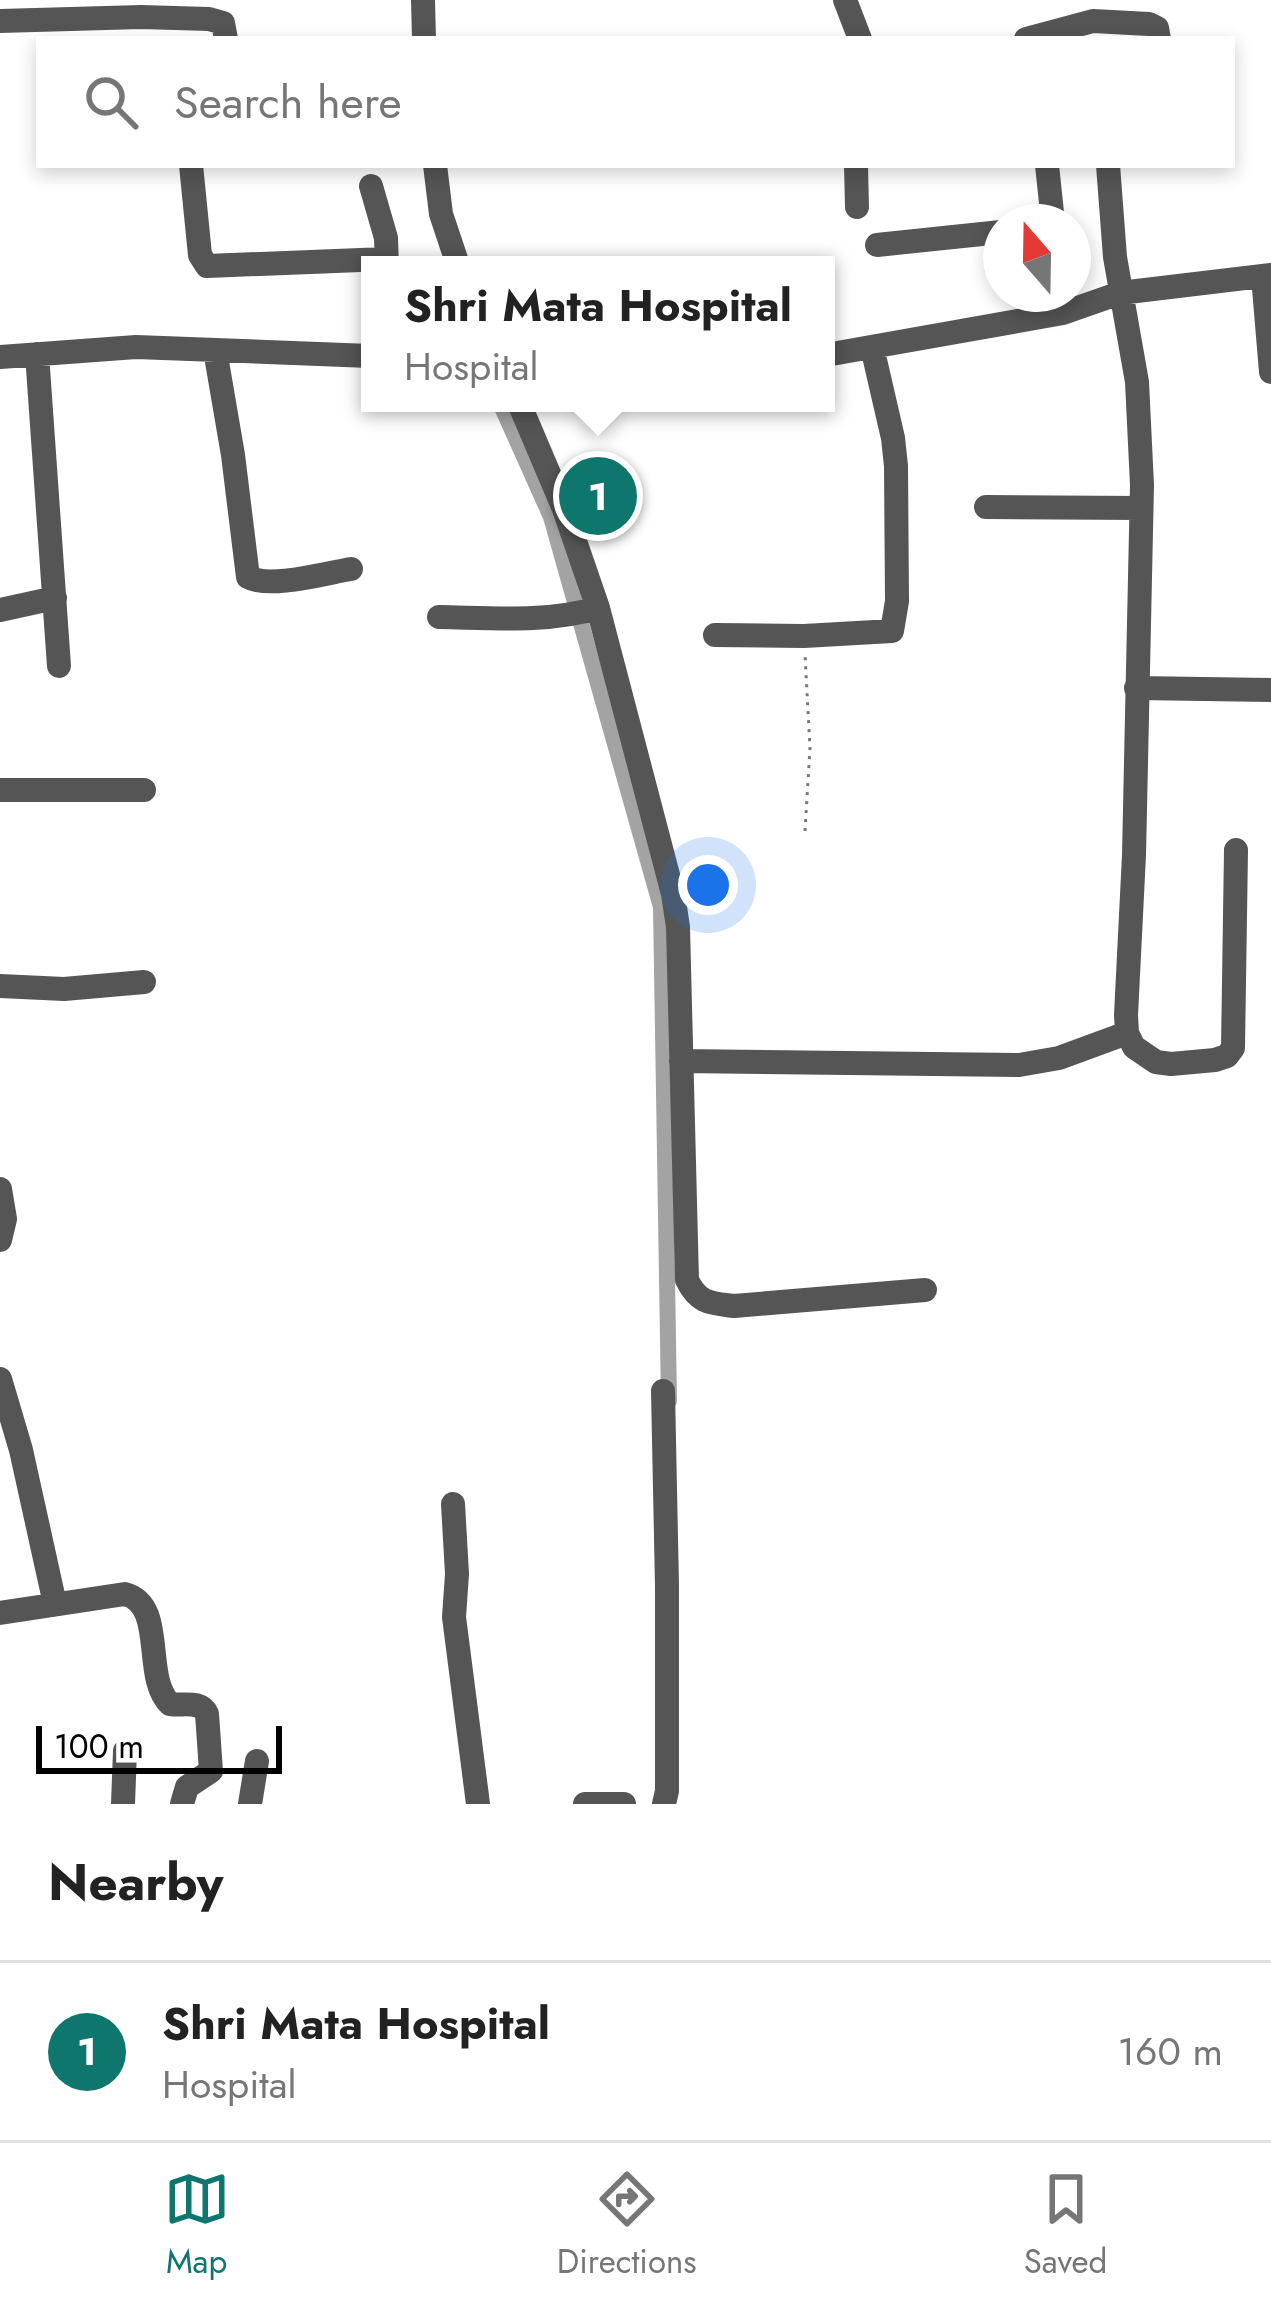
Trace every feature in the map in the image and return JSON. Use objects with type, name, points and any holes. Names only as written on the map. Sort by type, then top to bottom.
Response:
[{"type":"street","points":[[423,0],[424,36]]},
{"type":"street","points":[[845,0],[859,36]]},
{"type":"street","points":[[0,21],[209,20],[223,23],[225,36]]},
{"type":"street","points":[[1045,36],[1093,20],[1149,24],[1158,36]]},
{"type":"street","points":[[191,168],[200,255],[207,266],[361,263]]},
{"type":"street","points":[[435,168],[441,214],[455,256]]},
{"type":"street","points":[[856,168],[857,206]]},
{"type":"street","points":[[1048,168],[1051,204]]},
{"type":"street","points":[[1108,168],[1120,293],[1137,382],[1141,508],[1127,1033],[1133,1047],[1156,1062],[1215,1060],[1233,1048],[1236,850]]},
{"type":"street","points":[[371,186],[387,256]]},
{"type":"street","points":[[877,244],[983,234]]},
{"type":"street","points":[[1091,298],[1267,276],[1271,372]]},
{"type":"street","points":[[835,353],[1023,312]]},
{"type":"street","points":[[0,357],[136,347],[361,356]]},
{"type":"street","points":[[715,634],[892,631],[896,466],[872,347]]},
{"type":"street","points":[[215,350],[248,577],[256,582],[272,581],[351,569]]},
{"type":"street","points":[[37,354],[59,666]]},
{"type":"street","points":[[523,412],[564,509],[589,611],[673,894],[687,1280],[694,1294],[708,1302],[734,1306],[925,1291]]},
{"type":"street","points":[[986,507],[1141,508]]},
{"type":"street","points":[[0,610],[55,598]]},
{"type":"street","points":[[439,617],[514,619],[589,611]]},
{"type":"street","points":[[1136,688],[1271,689]]},
{"type":"street","points":[[0,790],[144,790]]},
{"type":"street","points":[[0,986],[64,989],[144,982]]},
{"type":"street","points":[[682,1061],[1019,1065],[1059,1058],[1127,1033]]},
{"type":"street","points":[[0,1189],[4,1219],[0,1240]]},
{"type":"street","points":[[0,1379],[55,1604]]},
{"type":"street","points":[[663,1390],[668,1630],[664,1804]]},
{"type":"street","points":[[453,1504],[454,1617],[478,1804]]},
{"type":"street","points":[[0,1612],[125,1594],[138,1597],[145,1606],[160,1692],[170,1704],[198,1705],[207,1714],[211,1771],[187,1786],[182,1804]]},
{"type":"street","points":[[124,1804],[125,1751]]},
{"type":"street","points":[[250,1804],[257,1761]]},
{"type":"street","points":[[585,1804],[624,1804]]},
{"type":"path","points":[[804,635],[810,748],[805,831]]},
{"type":"waterway","points":[[504,412],[551,517],[661,907],[669,1401]]},
{"type":"place","name":"Shri Mata Hospital","points":[[598,496]]}]
